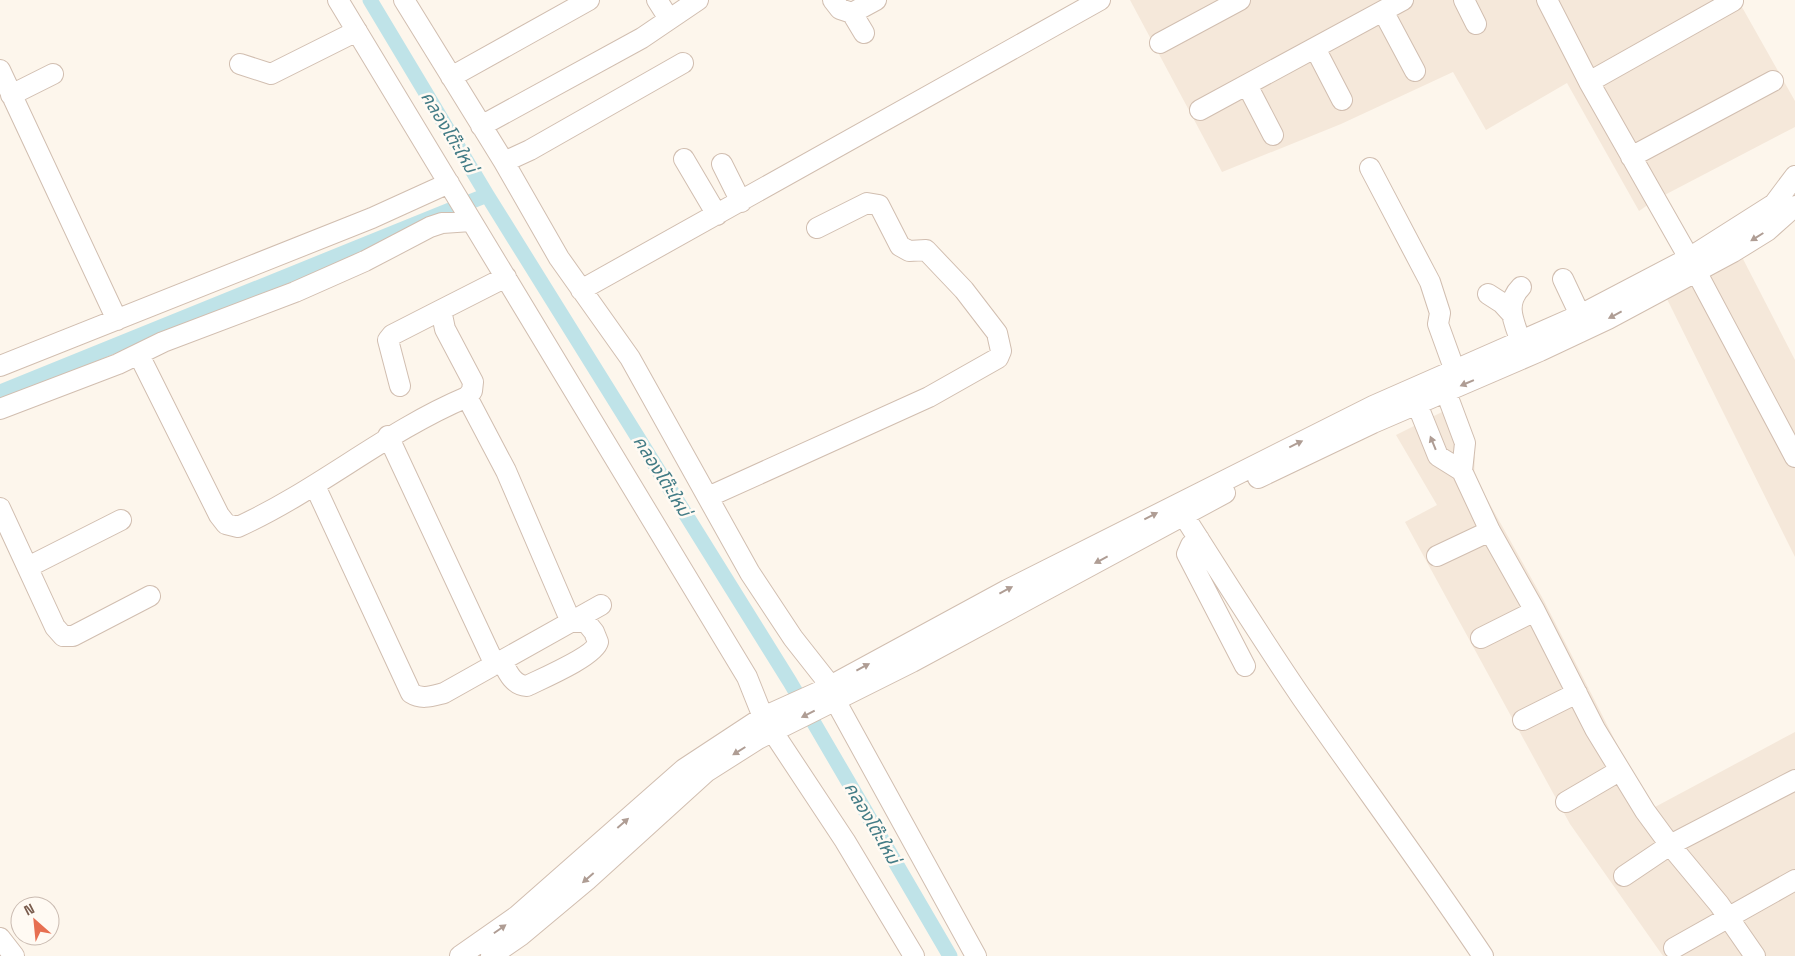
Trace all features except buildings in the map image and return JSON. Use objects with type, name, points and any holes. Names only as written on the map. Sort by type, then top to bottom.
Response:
[{"type":"street","points":[[338,0],[748,677],[773,722],[914,956]]},
{"type":"street","points":[[404,0],[504,162],[559,258],[630,358],[750,573],[830,694],[976,956]]},
{"type":"street","points":[[451,77],[589,0]]},
{"type":"street","points":[[657,0],[669,19]]},
{"type":"street","points":[[481,126],[642,38],[698,0]]},
{"type":"street","points":[[833,0],[840,9],[852,13],[864,33]]},
{"type":"street","points":[[852,13],[876,0]]},
{"type":"street","points":[[581,290],[1100,0]]},
{"type":"street","points":[[1160,43],[1240,0]]},
{"type":"street","points":[[1200,110],[1403,0]]},
{"type":"street","points":[[1464,0],[1476,24]]},
{"type":"street","points":[[1588,82],[1733,1]]},
{"type":"street","points":[[1553,2],[1588,82],[1692,265],[1795,458]]},
{"type":"street","points":[[1383,11],[1415,72]]},
{"type":"street","points":[[240,64],[271,74],[299,62],[357,31]]},
{"type":"street","points":[[1315,48],[1342,100]]},
{"type":"street","points":[[504,162],[530,150],[683,63]]},
{"type":"street","points":[[0,70],[117,320]]},
{"type":"street","points":[[11,95],[53,74]]},
{"type":"street","points":[[1631,157],[1773,81]]},
{"type":"street","points":[[1247,85],[1273,135]]},
{"type":"street","points":[[684,160],[717,215]]},
{"type":"street","points":[[722,164],[741,202]]},
{"type":"street","points":[[1370,168],[1430,282],[1440,313],[1438,324],[1455,371]]},
{"type":"street","points":[[460,956],[517,916],[684,769],[1224,494],[1417,404],[1540,351],[1692,265],[1774,204],[1795,176]]},
{"type":"street","points":[[0,366],[451,186]]},
{"type":"street","points":[[708,497],[929,397],[998,358],[1001,351],[997,332],[964,290],[926,250],[909,251],[900,246],[879,205],[867,203],[817,228]]},
{"type":"street","points":[[830,694],[1007,590],[1180,502],[1373,406],[1521,342],[1767,231],[1795,206]]},
{"type":"street","points":[[0,409],[139,355],[163,342],[295,292],[356,265],[430,227],[468,217]]},
{"type":"street","points":[[400,386],[388,340],[392,335],[506,277]]},
{"type":"street","points":[[1563,279],[1580,315]]},
{"type":"street","points":[[1521,287],[1511,304],[1512,314],[1521,342]]},
{"type":"street","points":[[1488,294],[1502,303],[1512,314]]},
{"type":"street","points":[[139,355],[219,515],[226,524],[238,527],[315,486],[388,436],[467,397],[472,391],[472,382],[444,329],[441,310]]},
{"type":"street","points":[[1446,392],[1465,442],[1462,471],[1490,531],[1535,611],[1620,772],[1670,845],[1728,917],[1755,956]]},
{"type":"street","points":[[467,397],[506,471],[571,622]]},
{"type":"street","points":[[1417,404],[1438,456],[1462,471]]},
{"type":"street","points":[[388,436],[498,663],[514,682],[527,686],[566,667],[594,650],[598,642],[594,632],[586,622],[571,622]]},
{"type":"street","points":[[315,486],[411,693],[425,698],[444,693],[601,605]]},
{"type":"street","points":[[0,508],[55,627],[63,636],[73,636],[150,596]]},
{"type":"street","points":[[1184,516],[1301,697],[1426,871],[1483,956]]},
{"type":"street","points":[[28,568],[120,520]]},
{"type":"street","points":[[1437,556],[1490,531]]},
{"type":"street","points":[[1199,539],[1191,546],[1187,554],[1245,666]]},
{"type":"street","points":[[1481,638],[1535,611]]},
{"type":"street","points":[[1523,720],[1577,693]]},
{"type":"street","points":[[491,956],[520,936],[587,880],[706,772],[773,722]]},
{"type":"street","points":[[1566,802],[1620,772]]},
{"type":"street","points":[[1624,876],[1670,845],[1795,780]]},
{"type":"street","points":[[1674,948],[1795,880]]},
{"type":"street","points":[[0,938],[14,956]]},
{"type":"shaded area","points":[[1130,0],[1738,0],[1795,101],[1795,127],[1655,200],[1639,211],[1567,83],[1486,130],[1453,72],[1341,124],[1222,172]]},
{"type":"shaded area","points":[[1742,257],[1795,360],[1795,557],[1666,297]]},
{"type":"shaded area","points":[[1452,407],[1475,457],[1474,476],[1543,599],[1625,760],[1655,807],[1795,732],[1795,956],[1663,956],[1570,824],[1405,522],[1437,505],[1396,435]]},
{"type":"waterway","name":"คลองโต๊ะใหม่","points":[[370,0],[487,195],[790,682],[950,956]]},
{"type":"waterway","points":[[0,392],[487,195]]}]
